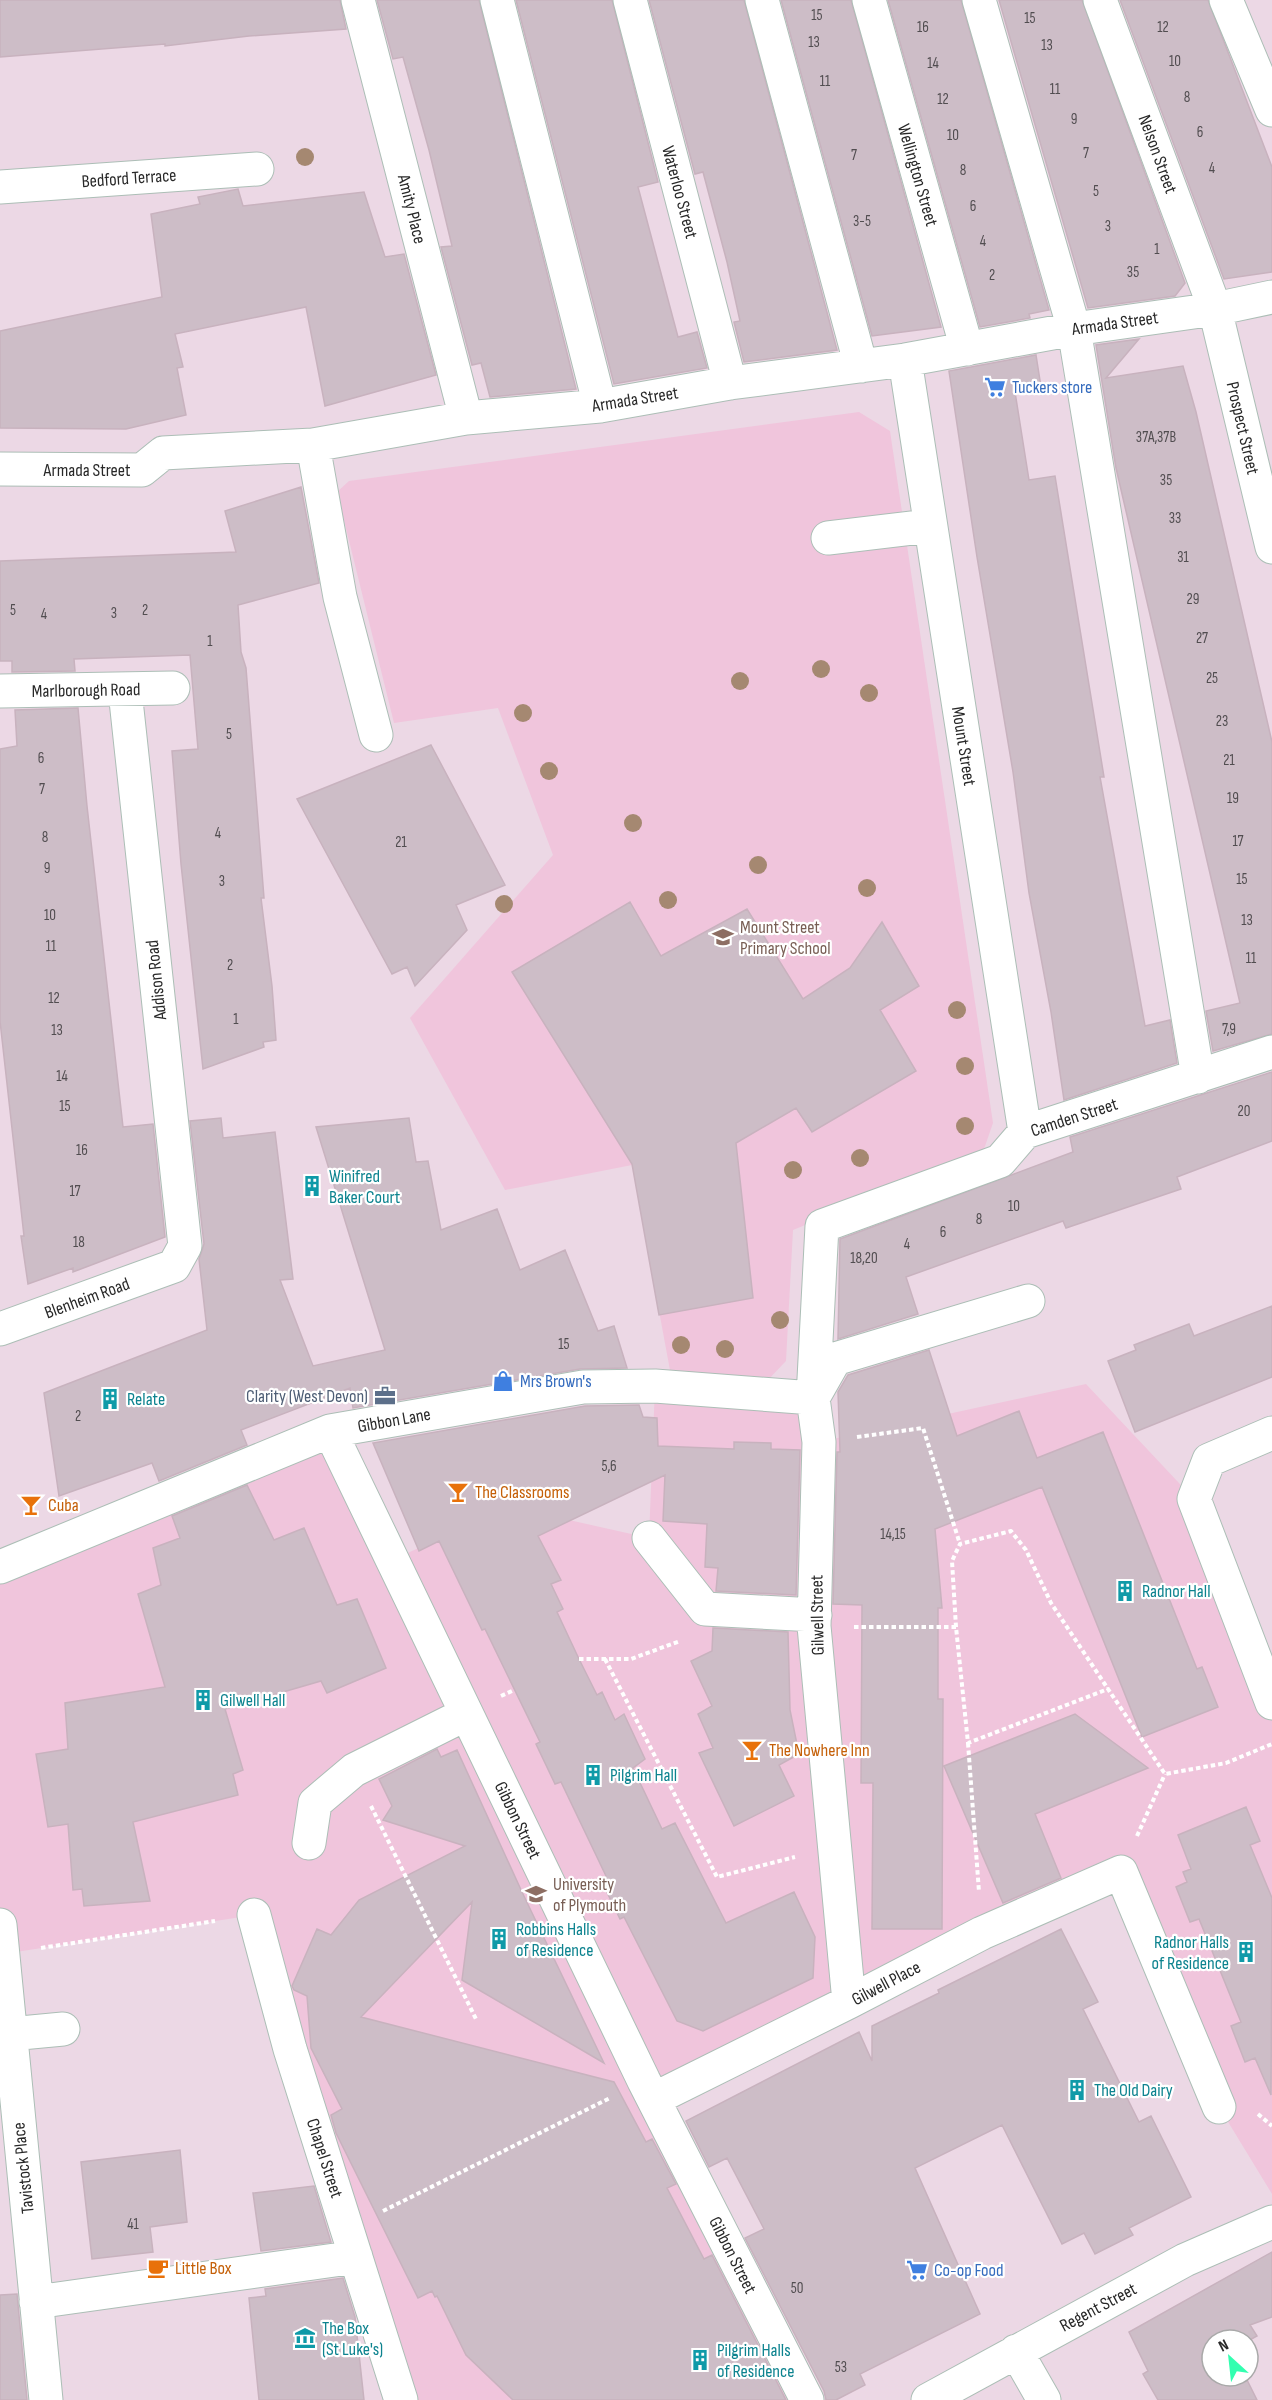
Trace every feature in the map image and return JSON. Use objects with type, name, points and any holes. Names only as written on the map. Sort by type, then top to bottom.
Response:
[{"type":"street","name":"Amity Place","points":[[358,0],[466,418]]},
{"type":"street","points":[[497,0],[600,406]]},
{"type":"street","name":"Waterloo Street","points":[[630,0],[730,383]]},
{"type":"street","points":[[762,0],[861,366]]},
{"type":"street","name":"Wellington Street","points":[[869,0],[967,349]]},
{"type":"street","points":[[979,0],[1074,328],[1198,1077]]},
{"type":"street","name":"Nelson Street","points":[[1100,0],[1215,309]]},
{"type":"street","points":[[1226,0],[1272,110]]},
{"type":"street","name":"Bedford Terrace","points":[[0,187],[257,169]]},
{"type":"street","name":"Armada Street","points":[[0,469],[142,470],[163,453],[313,445],[466,418],[600,406],[730,383],[904,360],[1074,328],[1215,309],[1272,297]]},
{"type":"street","name":"Prospect Street","points":[[1215,309],[1272,547]]},
{"type":"street","name":"Mount Street","points":[[904,360],[1025,1132]]},
{"type":"street","points":[[313,445],[340,597],[375,735]]},
{"type":"street","points":[[828,538],[929,526]]},
{"type":"street","name":"Marlborough Road","points":[[0,691],[125,691],[173,688]]},
{"type":"street","name":"Addison Road","points":[[125,691],[185,1246],[174,1266]]},
{"type":"street","name":"Camden Street","points":[[822,1226],[1000,1161],[1025,1132],[1272,1052]]},
{"type":"street","name":"Gilwell Street","points":[[822,1226],[813,1398],[819,1442],[814,1621],[849,2002]]},
{"type":"street","name":"Blenheim Road","points":[[0,1329],[174,1266]]},
{"type":"street","points":[[813,1398],[835,1359],[1028,1301]]},
{"type":"street","name":"Gibbon Lane","points":[[0,1567],[330,1431],[583,1387],[655,1386],[813,1398]]},
{"type":"street","name":"Gibbon Street","points":[[330,1431],[649,2090],[807,2400]]},
{"type":"street","points":[[1272,1433],[1209,1460],[1194,1499],[1272,1703]]},
{"type":"street","points":[[650,1538],[705,1609],[814,1621]]},
{"type":"street","points":[[309,1844],[315,1803],[354,1770],[466,1714]]},
{"type":"street","points":[[1121,1872],[1219,2107]]},
{"type":"street","name":"Gilwell Place","points":[[649,2090],[849,2002],[982,1933],[1121,1872]]},
{"type":"street","name":"Chapel Street","points":[[254,1915],[290,2049],[401,2400]]},
{"type":"street","name":"Tavistock Place","points":[[1,1940],[46,2400]]},
{"type":"street","points":[[10,2034],[63,2029]]},
{"type":"street","name":"Regent Street","points":[[928,2400],[1185,2260],[1272,2222]]},
{"type":"street","points":[[36,2302],[352,2242]]},
{"type":"street","points":[[1016,2351],[1044,2400]]},
{"type":"path","points":[[819,1442],[923,1428],[960,1544],[952,1561],[982,1933]]},
{"type":"path","points":[[960,1544],[1011,1531],[1026,1550],[1051,1603],[1165,1774]]},
{"type":"path","points":[[814,1621],[956,1627]]},
{"type":"path","points":[[579,1659],[631,1659],[685,1639]]},
{"type":"path","points":[[605,1659],[717,1877],[835,1847]]},
{"type":"path","points":[[968,1743],[1108,1689]]},
{"type":"path","points":[[1165,1774],[1226,1762],[1272,1744]]},
{"type":"path","points":[[354,1770],[476,2019]]},
{"type":"path","points":[[1121,1872],[1165,1774]]},
{"type":"path","points":[[1,1940],[254,1915]]},
{"type":"path","points":[[352,2242],[649,2090]]},
{"type":"shaded area","name":"Mount Street Primary School","points":[[859,412],[890,431],[993,1123],[983,1152],[793,1230],[786,1361],[765,1383],[672,1381],[632,1165],[505,1190],[410,1018],[553,855],[498,708],[394,723],[337,492],[349,481]]},
{"type":"shaded area","name":"University of Plymouth","points":[[1086,1384],[1194,1499],[1272,1699],[1272,2194],[1219,2107],[1121,1873],[654,2099],[807,2400],[401,2400],[254,1915],[3,1954],[0,1926],[0,1567],[330,1431],[393,1560],[507,1506],[649,1538],[655,1386],[813,1398],[819,1442]]},
{"type":"building","points":[[0,0],[340,0],[346,29],[249,36],[165,46],[165,44],[0,57]]},
{"type":"building","points":[[377,0],[479,0],[576,389],[490,397],[481,363],[472,365],[441,247],[452,246],[429,150],[403,57],[393,59]]},
{"type":"building","points":[[516,0],[612,0],[658,182],[638,187],[678,337],[697,332],[707,368],[614,384]]},
{"type":"building","points":[[649,0],[744,0],[837,350],[744,362],[734,322],[740,321],[727,262],[703,172],[695,174]]},
{"type":"building","points":[[781,0],[851,0],[941,327],[872,336]]},
{"type":"building","points":[[888,0],[961,0],[1049,310],[1029,314],[1030,318],[980,327]]},
{"type":"building","points":[[999,0],[1082,0],[1185,283],[1175,296],[1088,308]]},
{"type":"building","points":[[1120,0],[1208,0],[1272,167],[1272,272],[1224,279]]},
{"type":"building","points":[[238,189],[243,206],[364,192],[385,257],[404,254],[436,375],[325,406],[306,307],[175,334],[183,367],[177,368],[186,415],[126,429],[0,428],[0,331],[162,297],[151,214],[200,204],[198,197]]},
{"type":"building","points":[[1139,339],[1106,378],[1183,366],[1196,412],[1272,742],[1272,1034],[1213,1051],[1206,1011],[1240,1003],[1116,468],[1096,345]]},
{"type":"building","points":[[1036,355],[1041,387],[1015,392],[1029,480],[1055,476],[1104,777],[1100,777],[1145,1026],[1170,1020],[1177,1063],[1064,1100],[1051,1012],[1029,893],[1013,772],[949,371]]},
{"type":"building","points":[[301,487],[319,583],[238,605],[241,652],[246,668],[264,898],[261,898],[276,1040],[263,1042],[264,1047],[203,1069],[181,864],[172,751],[198,749],[190,655],[74,659],[75,671],[12,672],[12,661],[0,661],[0,561],[236,552],[225,511]]},
{"type":"building","points":[[78,708],[123,1127],[153,1124],[165,1237],[73,1272],[73,1268],[28,1284],[21,1236],[24,1236],[0,1021],[0,749],[17,746],[15,710]]},
{"type":"building","points":[[431,745],[505,885],[456,905],[467,930],[415,986],[407,967],[392,974],[297,799]]},
{"type":"building","points":[[630,902],[661,956],[747,909],[803,999],[850,968],[882,922],[919,986],[880,1010],[916,1071],[812,1132],[796,1108],[736,1143],[753,1298],[659,1315],[632,1164],[512,972]]},
{"type":"building","points":[[1272,1072],[1272,1141],[1177,1177],[1181,1189],[1066,1228],[1063,1221],[906,1277],[918,1314],[838,1339],[840,1239],[1073,1152],[1070,1137]]},
{"type":"building","points":[[221,1118],[223,1138],[275,1132],[293,1279],[280,1280],[313,1366],[385,1350],[316,1127],[409,1118],[416,1162],[428,1161],[441,1230],[497,1209],[520,1270],[565,1250],[598,1331],[614,1326],[627,1368],[580,1369],[353,1408],[350,1388],[241,1430],[247,1445],[159,1481],[152,1463],[59,1496],[44,1393],[207,1330],[199,1259],[204,1244],[190,1121]]},
{"type":"building","points":[[1272,1306],[1272,1377],[1135,1432],[1108,1361],[1136,1350],[1134,1345],[1189,1324],[1194,1336]]},
{"type":"building","points":[[929,1350],[957,1436],[1019,1411],[1037,1458],[1103,1432],[1197,1669],[1202,1667],[1218,1707],[1142,1737],[1042,1487],[935,1529],[942,1608],[938,1608],[938,1699],[943,1699],[942,1929],[872,1929],[873,1783],[861,1783],[862,1605],[833,1604],[837,1452],[840,1452],[838,1392],[848,1375]]},
{"type":"building","points":[[639,1405],[643,1417],[657,1418],[658,1446],[734,1449],[734,1442],[771,1443],[771,1449],[800,1450],[796,1595],[716,1591],[718,1568],[705,1567],[707,1524],[663,1521],[665,1475],[538,1536],[561,1580],[551,1584],[563,1609],[557,1612],[579,1659],[597,1695],[602,1692],[615,1720],[624,1714],[645,1759],[633,1768],[662,1829],[675,1823],[726,1923],[794,1892],[815,1937],[813,1978],[703,2031],[677,2021],[624,1917],[620,1919],[601,1880],[606,1876],[561,1782],[555,1784],[536,1744],[540,1742],[439,1541],[419,1551],[373,1443],[585,1406]]},
{"type":"building","name":"Gilwell Hall","points":[[247,1485],[274,1540],[304,1528],[337,1605],[357,1599],[386,1668],[327,1693],[321,1681],[225,1709],[243,1770],[233,1774],[238,1795],[133,1822],[150,1901],[84,1906],[82,1889],[73,1890],[68,1824],[48,1827],[36,1754],[68,1749],[65,1703],[165,1687],[138,1594],[161,1585],[153,1548],[180,1538],[172,1516]]},
{"type":"building","points":[[713,1628],[788,1632],[790,1710],[799,1754],[779,1765],[794,1796],[734,1826],[699,1753],[713,1748],[698,1714],[712,1706],[691,1661],[712,1651]]},
{"type":"building","points":[[1075,1714],[1148,1768],[1035,1814],[1061,1878],[1003,1903],[944,1766]]},
{"type":"building","points":[[437,1749],[441,1757],[457,1750],[604,2063],[462,1980],[472,1902],[361,2017],[614,2082],[646,2142],[652,2139],[676,2184],[667,2188],[704,2259],[712,2255],[786,2400],[513,2400],[466,2355],[437,2296],[435,2297],[432,2291],[418,2298],[336,2133],[331,2115],[342,2109],[311,2048],[307,1996],[294,1990],[292,1986],[317,1929],[331,1935],[359,1900],[465,1846],[383,1820],[392,1806],[379,1779]]},
{"type":"building","name":"Radnor Halls of Residence","points":[[1246,1807],[1260,1841],[1250,1845],[1272,1898],[1271,2095],[1255,2058],[1245,2062],[1231,2026],[1241,2022],[1199,1919],[1190,1922],[1176,1887],[1187,1882],[1183,1872],[1191,1869],[1178,1835]]},
{"type":"building","points":[[1061,1929],[1098,2002],[1083,2009],[1139,2122],[1151,2116],[1191,2197],[1129,2228],[1133,2235],[1095,2254],[1084,2233],[1062,2244],[1002,2125],[915,2168],[980,2314],[860,2374],[865,2385],[836,2400],[826,2400],[824,2391],[745,2238],[764,2229],[727,2158],[709,2167],[686,2121],[859,2032],[872,2061],[872,2026],[939,1993],[938,1990]]},
{"type":"building","points":[[180,2150],[187,2222],[150,2227],[153,2252],[92,2259],[81,2162]]},
{"type":"building","points":[[314,2186],[331,2242],[261,2251],[253,2193]]},
{"type":"building","points":[[1272,2252],[1272,2317],[1250,2325],[1252,2328],[1200,2328],[1200,2388],[1251,2388],[1257,2400],[1158,2400],[1143,2374],[1148,2371],[1129,2332]]},
{"type":"building","name":"The Box (St Luke's)","points":[[343,2278],[355,2317],[364,2400],[259,2400],[249,2298],[266,2296],[265,2289]]},
{"type":"building","points":[[17,2294],[27,2400],[0,2400],[0,2295]]},
{"type":"place","name":"Tuckers store","points":[[995,387]]},
{"type":"place","name":"Mount Street Primary School","points":[[723,937]]},
{"type":"place","name":"Winifred Baker Court","points":[[312,1186]]},
{"type":"place","name":"Mrs Brown's","points":[[503,1381]]},
{"type":"place","name":"Clarity (West Devon)","points":[[385,1396]]},
{"type":"place","name":"Relate","points":[[110,1399]]},
{"type":"place","name":"The Classrooms","points":[[458,1492]]},
{"type":"place","name":"Cuba","points":[[31,1505]]},
{"type":"place","name":"Radnor Hall","points":[[1125,1591]]},
{"type":"place","name":"Gilwell Hall","points":[[203,1700]]},
{"type":"place","name":"The Nowhere Inn","points":[[752,1750]]},
{"type":"place","name":"Pilgrim Hall","points":[[593,1775]]},
{"type":"place","name":"University of Plymouth","points":[[536,1894]]},
{"type":"place","name":"Robbins Halls of Residence","points":[[499,1939]]},
{"type":"place","name":"Radnor Halls of Residence","points":[[1246,1952]]},
{"type":"place","name":"The Old Dairy","points":[[1077,2090]]},
{"type":"place","name":"Little Box","points":[[158,2268]]},
{"type":"place","name":"Co-op Food","points":[[917,2270]]},
{"type":"place","name":"The Box (St Luke's)","points":[[305,2338]]},
{"type":"place","name":"Pilgrim Halls of Residence","points":[[700,2360]]}]
